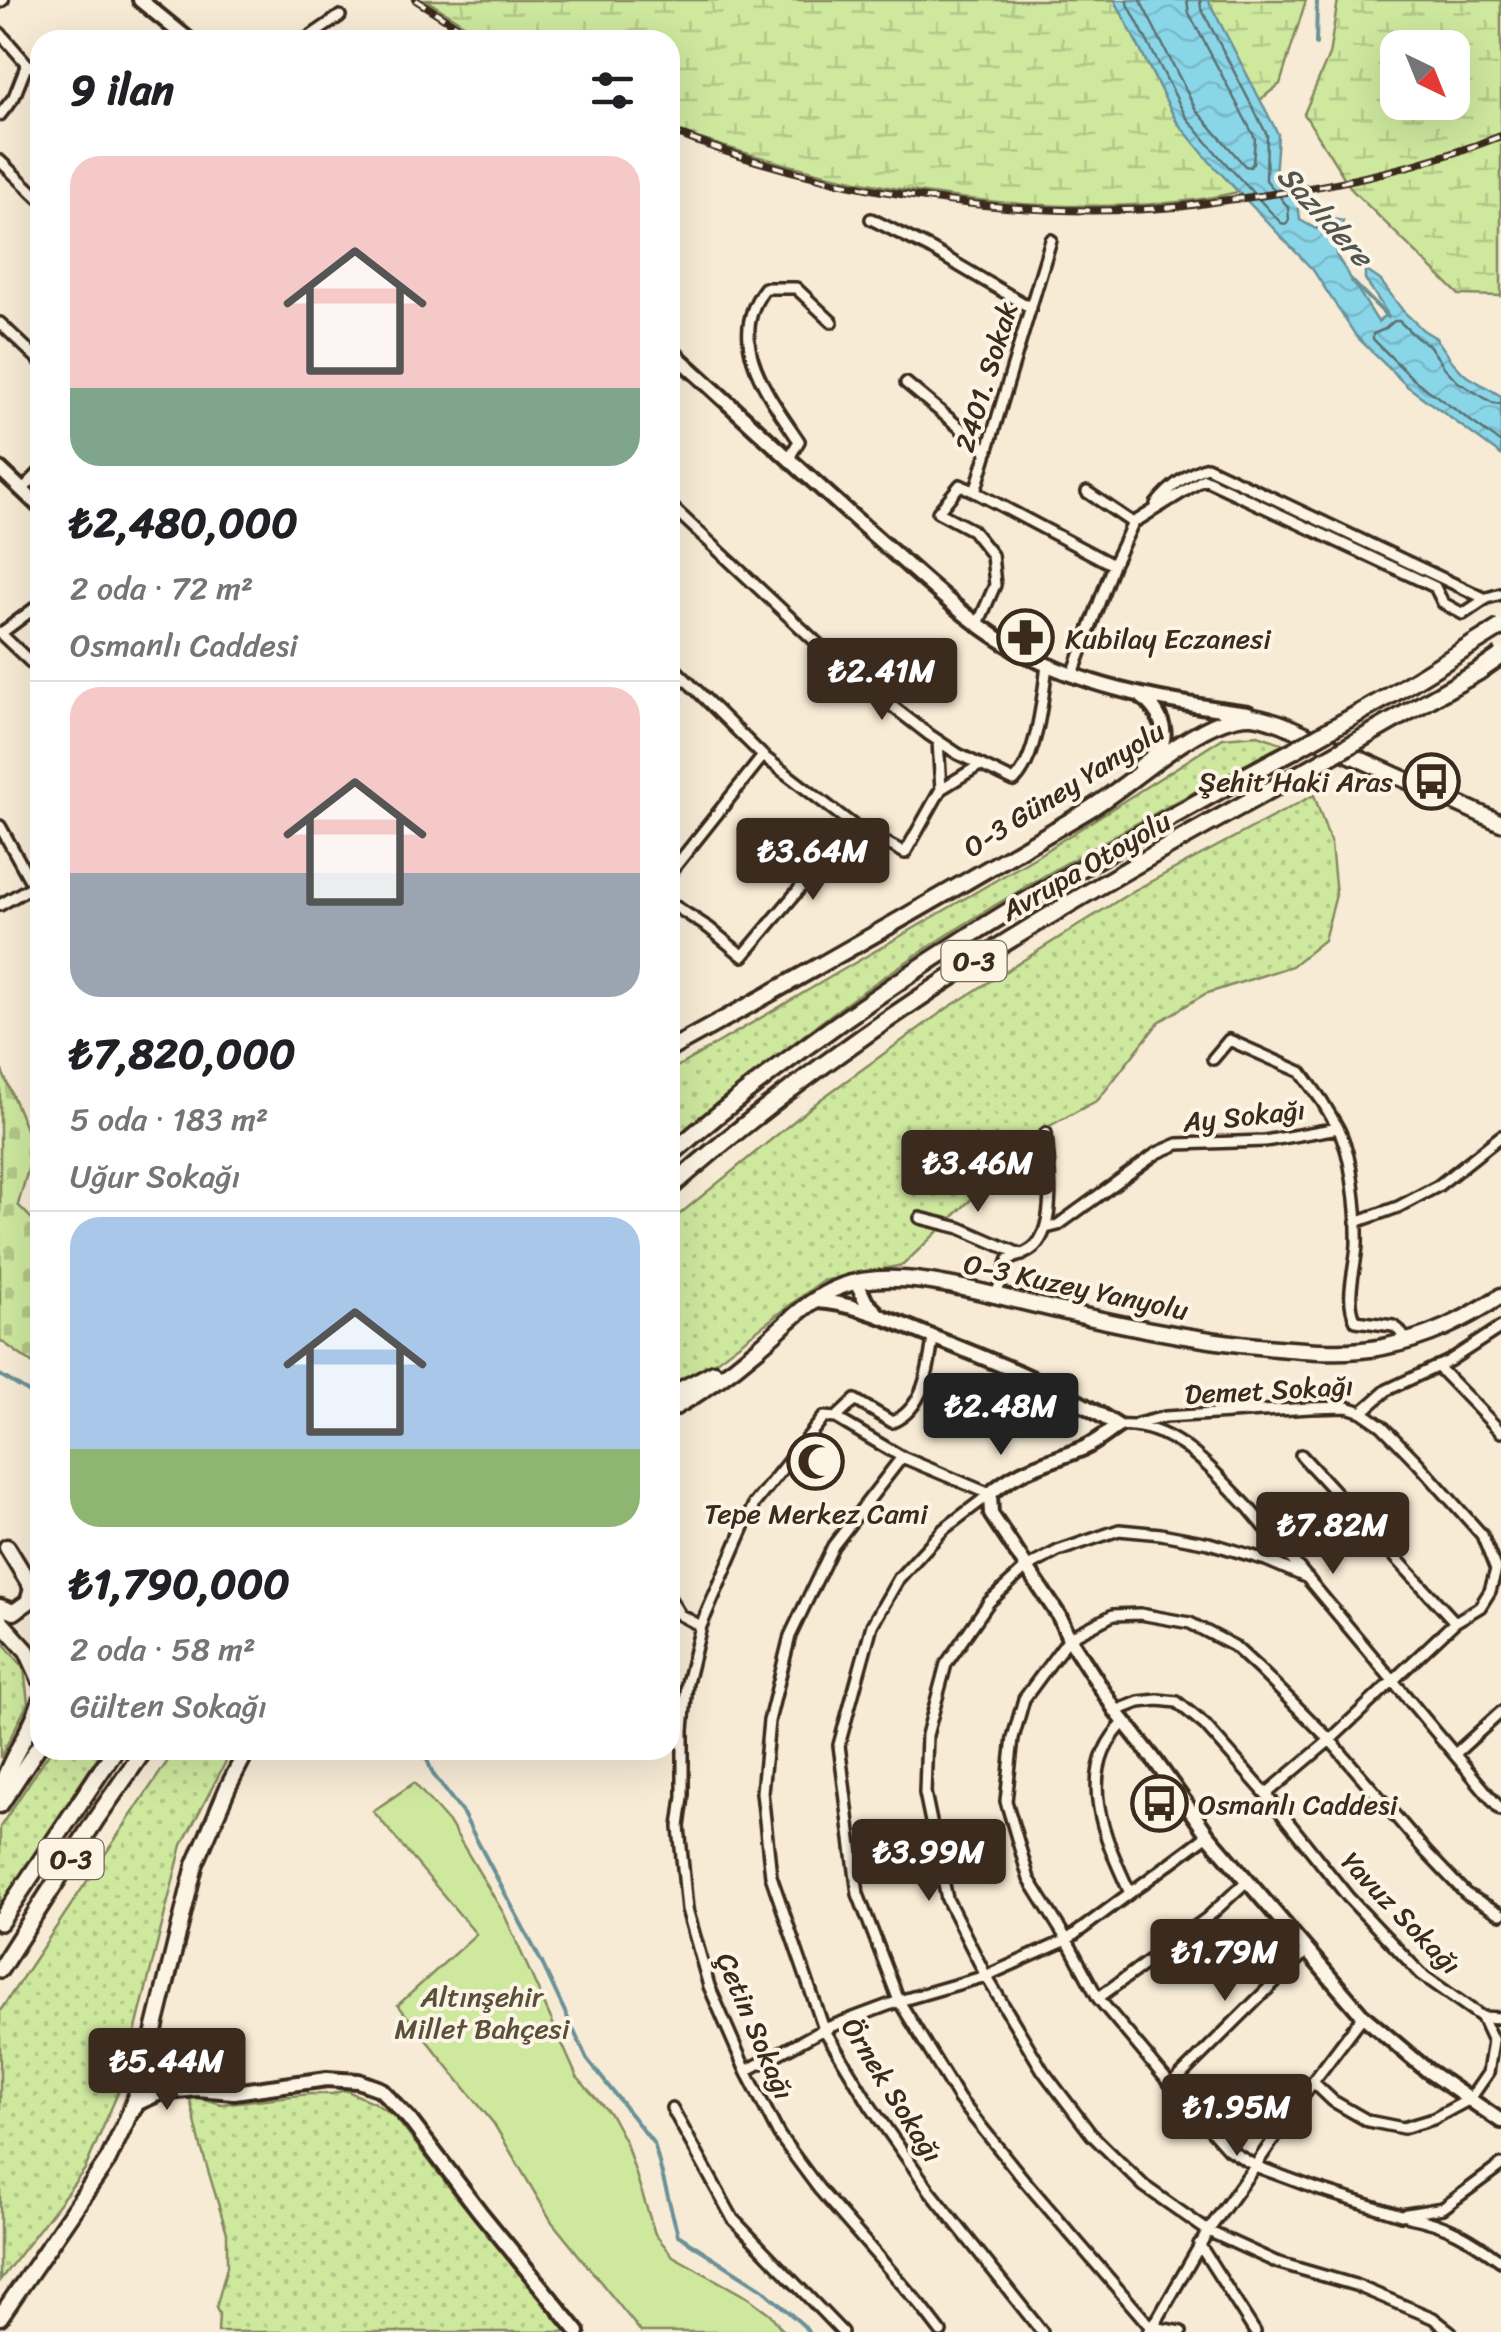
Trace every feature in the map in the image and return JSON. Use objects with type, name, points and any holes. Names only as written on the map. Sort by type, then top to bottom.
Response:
[{"type":"highway","name":"Avrupa Otoyolu","points":[[680,1147],[770,1072],[930,960],[1077,868],[1403,688],[1501,627]]},
{"type":"highway","name":"Avrupa Otoyolu","points":[[680,1180],[782,1096],[940,983],[1098,885],[1303,772],[1501,656]]},
{"type":"highway","name":"O-3","points":[[0,1922],[108,1760]]},
{"type":"highway","name":"O-3","points":[[0,1969],[137,1760]]},
{"type":"main road","points":[[140,0],[177,30]]},
{"type":"main road","points":[[680,359],[944,598],[1025,654],[1141,696],[1250,714],[1282,724],[1501,823]]},
{"type":"main road","points":[[0,470],[30,498]]},
{"type":"main road","points":[[1096,806],[1159,749],[1164,736],[1162,721],[1141,696]]},
{"type":"main road","name":"O-3 Güney Yanyolu","points":[[680,1044],[856,947],[1096,806],[1193,737],[1222,722],[1250,714]]},
{"type":"main road","name":"O-3 Kuzey Yanyolu","points":[[680,1404],[717,1381],[816,1300],[842,1286],[882,1278],[996,1295],[1154,1332],[1328,1352],[1380,1348],[1407,1341],[1464,1320],[1501,1296]]},
{"type":"main road","points":[[857,1283],[878,1315]]},
{"type":"main road","points":[[816,1300],[878,1315],[1030,1377],[1092,1408],[1118,1426],[1088,1447],[1004,1480],[990,1494],[991,1514],[1120,1716],[1208,1835],[1364,2016],[1428,2071],[1501,2120]]},
{"type":"main road","points":[[680,1390],[715,1372],[797,1313]]},
{"type":"main road","points":[[3,1543],[30,1574]]},
{"type":"main road","points":[[3,1543],[30,1585]]},
{"type":"main road","points":[[0,1607],[14,1612],[28,1602],[30,1595]]},
{"type":"main road","points":[[0,1621],[30,1656]]},
{"type":"main road","points":[[0,1794],[2,1782],[30,1729]]},
{"type":"main road","points":[[0,1805],[30,1759]]},
{"type":"main road","points":[[0,2317],[108,2160],[126,2122],[142,2080],[195,1865],[242,1760]]},
{"type":"main road","points":[[152,2038],[160,2057],[196,2088]]},
{"type":"main road","points":[[126,2122],[138,2103],[160,2093],[196,2088],[234,2092],[326,2079],[358,2082],[380,2090],[409,2119],[578,2332]]},
{"type":"street","points":[[320,30],[340,16]]},
{"type":"street","points":[[0,32],[30,66]]},
{"type":"street","points":[[0,115],[14,98],[26,64]]},
{"type":"street","points":[[0,161],[30,190]]},
{"type":"street","points":[[871,220],[932,250],[1031,308]]},
{"type":"street","name":"2401. Sokak","points":[[1051,240],[975,492],[1113,565]]},
{"type":"street","points":[[789,458],[798,441],[756,376],[748,335],[754,303],[765,288],[796,288],[832,322]]},
{"type":"street","points":[[0,322],[30,350]]},
{"type":"street","points":[[906,382],[988,451]]},
{"type":"street","points":[[1152,510],[1167,490],[1192,472],[1207,467],[1486,599]]},
{"type":"street","points":[[1073,674],[1113,565],[1134,523],[1204,480],[1435,587],[1442,603],[1463,614],[1501,594]]},
{"type":"street","points":[[22,490],[30,482]]},
{"type":"street","points":[[975,492],[960,485],[938,512],[972,530],[992,554],[995,585],[978,624]]},
{"type":"street","points":[[1087,492],[1134,523]]},
{"type":"street","points":[[680,514],[847,671],[938,741],[1014,781],[1028,757],[1041,712],[1048,665]]},
{"type":"street","points":[[30,612],[0,634],[30,662]]},
{"type":"street","points":[[680,674],[763,756],[853,825],[905,852],[941,790],[980,764]]},
{"type":"street","points":[[938,741],[941,790]]},
{"type":"street","points":[[680,860],[763,756]]},
{"type":"street","points":[[680,909],[743,956],[853,825]]},
{"type":"street","points":[[0,826],[30,874]]},
{"type":"street","points":[[0,904],[30,887]]},
{"type":"street","points":[[1213,1060],[1229,1040],[1301,1072],[1338,1128]]},
{"type":"street","name":"Ay Sokağı","points":[[996,1295],[1010,1259],[1036,1245],[1046,1228],[1058,1226],[1157,1154],[1178,1144],[1265,1140],[1338,1128],[1345,1140],[1356,1222],[1352,1313],[1356,1321],[1393,1326],[1407,1341]]},
{"type":"street","points":[[1046,1133],[1050,1195],[1046,1228]]},
{"type":"street","points":[[1356,1222],[1438,1186],[1501,1136]]},
{"type":"street","points":[[920,1218],[960,1228],[1022,1254]]},
{"type":"street","name":"Demet Sokağı","points":[[1118,1426],[1165,1417],[1310,1408],[1347,1407],[1362,1412],[1387,1390],[1501,1328]]},
{"type":"street","points":[[933,1338],[927,1378],[903,1418],[892,1422],[855,1400],[836,1418],[902,1457],[990,1494],[944,1529],[899,1578],[872,1625],[839,1745],[858,1894],[899,2001],[959,2099],[1152,2330],[1181,2332]]},
{"type":"street","points":[[1437,1366],[1501,1432]]},
{"type":"street","points":[[1266,1794],[1330,1740],[1455,1622],[1480,1607],[1496,1570],[1482,1535],[1394,1438],[1362,1412]]},
{"type":"street","name":"Çetin Sokağı","points":[[836,1418],[824,1418],[754,1504],[701,1626],[687,1683],[683,1730],[680,1827],[687,1909],[709,1986],[746,2072],[780,2135],[818,2189],[941,2332]]},
{"type":"street","points":[[1137,1424],[1165,1434],[1216,1473],[1501,1810]]},
{"type":"street","points":[[1301,1456],[1455,1622]]},
{"type":"street","name":"Örnek Sokağı","points":[[902,1457],[833,1546],[790,1636],[768,1721],[762,1792],[772,1876],[824,2029],[871,2107],[930,2191],[1042,2332]]},
{"type":"street","points":[[1308,1578],[1210,1543],[1118,1530],[1058,1551],[1026,1568],[989,1602],[946,1664],[926,1735],[925,1793],[947,1899],[986,1976],[1043,2071],[1091,2134],[1144,2186],[1208,2231],[1276,2262],[1355,2284],[1432,2318],[1451,2332]]},
{"type":"street","points":[[1501,1914],[1466,1894],[1330,1740],[1234,1646],[1190,1622],[1140,1614],[1113,1615],[1069,1638],[1024,1699],[1013,1738],[1006,1801],[1029,1879],[1098,1998],[1170,2084],[1228,2148],[1256,2166],[1401,2216],[1437,2222],[1501,2261]]},
{"type":"street","points":[[680,1615],[701,1626]]},
{"type":"street","name":"Yavuz Sokağı","points":[[1120,1716],[1139,1702],[1177,1702],[1206,1726],[1348,1898],[1421,1974],[1482,2017]]},
{"type":"street","points":[[1455,1754],[1501,1712]]},
{"type":"street","points":[[1120,1716],[1099,1760],[1098,1788],[1106,1838],[1130,1894]]},
{"type":"street","points":[[746,2072],[824,2029],[899,2001],[986,1976],[1067,1940],[1208,1835]]},
{"type":"street","points":[[1098,1998],[1206,1918],[1248,1880]]},
{"type":"street","points":[[1170,2084],[1306,1950]]},
{"type":"street","points":[[1152,2330],[1199,2244],[1364,2016]]},
{"type":"street","points":[[1313,2082],[1333,2101],[1368,2121],[1402,2128],[1433,2119],[1470,2100],[1488,2073],[1493,2041],[1482,2017],[1501,2018]]},
{"type":"street","points":[[672,2108],[733,2218],[842,2332]]},
{"type":"street","points":[[1401,2216],[1443,2208],[1501,2165]]},
{"type":"street","points":[[1199,2244],[1256,2332]]},
{"type":"green space","points":[[426,0],[1115,0],[1177,122],[1238,192],[1144,205],[1034,205],[928,194],[823,174],[680,132],[680,30],[473,30]]},
{"type":"green space","points":[[1207,0],[1306,0],[1280,84],[1260,100]]},
{"type":"green space","points":[[1338,0],[1501,0],[1501,296],[1459,295],[1352,190],[1304,114],[1329,55]]},
{"type":"green space","points":[[1258,735],[1284,744],[1086,852],[941,939],[836,1011],[680,1135],[680,1065],[1034,858],[1223,738]]},
{"type":"green space","points":[[1314,795],[1331,844],[1336,895],[1324,940],[1292,966],[1205,994],[1159,1022],[1098,1100],[1044,1129],[903,1265],[822,1281],[680,1385],[680,1214],[821,1099],[946,1009],[1133,891]]},
{"type":"green space","points":[[0,1066],[30,1138],[30,1162],[18,1205],[30,1217],[30,1362],[0,1340]]},
{"type":"green space","points":[[0,1639],[24,1668],[28,1703],[0,1758]]},
{"type":"green space","points":[[44,1760],[96,1760],[0,1909],[0,1827]]},
{"type":"green space","points":[[168,1760],[227,1760],[182,1845],[123,2081],[85,2169],[0,2280],[0,2011]]},
{"type":"green space","name":"Altınşehir Millet Bahçesi","points":[[414,1783],[451,1825],[504,1914],[577,2077],[611,2115],[626,2143],[655,2234],[673,2256],[750,2299],[770,2314],[784,2332],[641,2332],[552,2222],[494,2124],[398,2005],[476,1934],[373,1811]]},
{"type":"green space","points":[[345,2090],[395,2117],[571,2332],[218,2332],[216,2308],[227,2267],[227,2233],[189,2095],[221,2104]]},
{"type":"water","points":[[1115,0],[1208,0],[1278,134],[1275,178],[1298,203],[1300,220],[1316,229],[1327,218],[1343,221],[1336,255],[1378,322],[1387,313],[1365,279],[1365,270],[1380,280],[1403,311],[1436,338],[1464,374],[1501,396],[1501,455],[1407,386],[1356,336],[1313,270],[1177,122]]},
{"type":"waterway","points":[[1316,44],[1317,0]]},
{"type":"waterway","name":"Sazlıdere","points":[[1352,281],[1388,317]]},
{"type":"waterway","points":[[0,1375],[30,1393]]},
{"type":"waterway","points":[[427,1760],[463,1814],[542,1963],[587,2059],[654,2144],[678,2235],[762,2289],[808,2332]]},
{"type":"railway","points":[[416,0],[463,30]]},
{"type":"railway","points":[[680,135],[790,171],[854,186],[984,205],[1050,210],[1184,206],[1270,194],[1404,168],[1501,136]]},
{"type":"place","name":"Kubilay Eczanesi","points":[[1026,638]]},
{"type":"place","name":"Şehit Haki Aras","points":[[1432,781]]},
{"type":"place","name":"Tepe Merkez Cami","points":[[816,1462]]},
{"type":"place","name":"Osmanlı Caddesi","points":[[1159,1804]]}]
